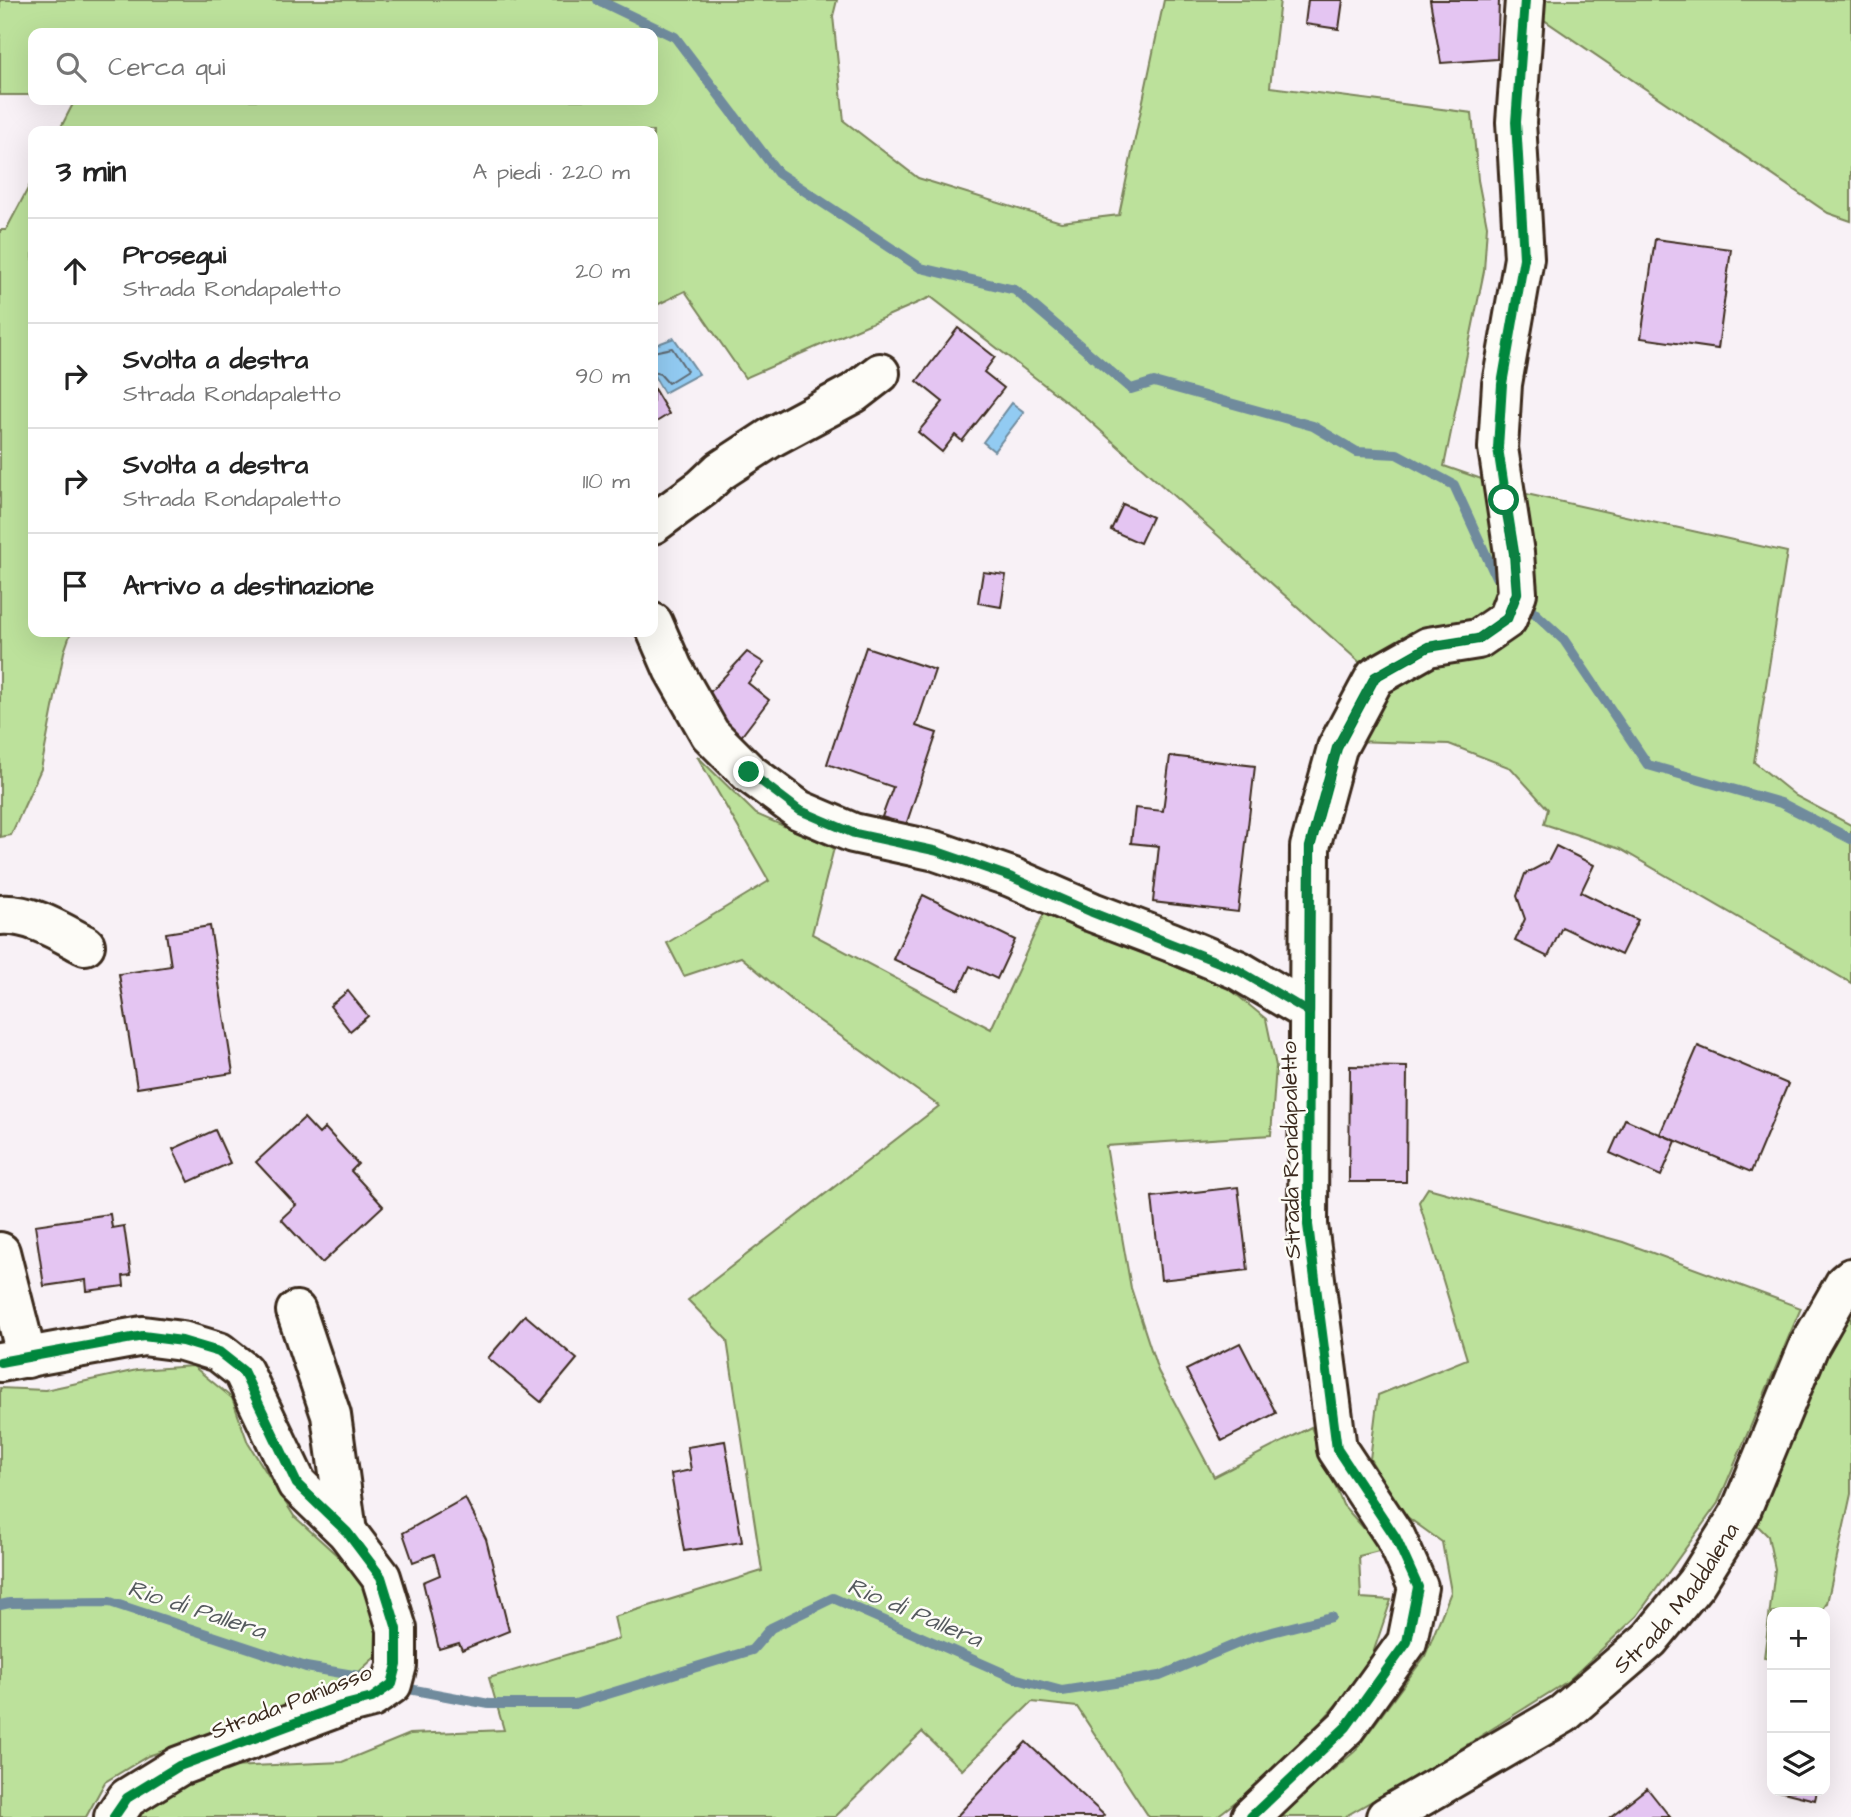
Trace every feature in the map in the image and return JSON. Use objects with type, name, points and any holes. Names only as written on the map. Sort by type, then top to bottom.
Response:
[{"type":"street","name":"Strada Rondapaletto","points":[[1251,1817],[1346,1727],[1407,1642],[1418,1587],[1396,1538],[1337,1449],[1308,1225],[1310,847],[1337,748],[1375,677],[1428,647],[1478,639],[1512,606],[1514,553],[1498,448],[1502,384],[1524,258],[1516,122],[1525,0]]},
{"type":"street","points":[[658,520],[720,471],[761,443],[854,393],[880,373]]},
{"type":"street","name":"Strada Rondapaletto","points":[[658,634],[673,669],[710,734],[749,772],[799,810],[853,833],[936,851],[1011,877],[1238,970],[1309,1012]]},
{"type":"street","points":[[0,915],[16,914],[50,926],[85,945]]},
{"type":"street","points":[[0,1252],[14,1360]]},
{"type":"street","name":"Strada Maddalena","points":[[1386,1817],[1563,1714],[1650,1639],[1696,1583],[1740,1513],[1809,1346],[1845,1283],[1851,1278]]},
{"type":"street","name":"Strada Paniasso","points":[[296,1311],[331,1415],[347,1532]]},
{"type":"street","name":"Strada Paniasso","points":[[14,1360],[143,1336],[182,1341],[219,1352],[243,1371],[297,1484],[347,1532],[381,1577],[397,1629],[397,1665],[392,1684],[372,1698],[341,1706],[179,1766],[127,1798],[114,1817]]},
{"type":"green space","points":[[0,0],[837,0],[833,16],[844,121],[918,178],[1061,222],[1119,215],[1164,0],[1280,0],[1270,87],[1472,113],[1478,180],[1487,226],[1484,271],[1444,466],[1522,493],[1787,552],[1754,762],[1796,796],[1851,825],[1851,983],[1620,849],[1544,824],[1548,809],[1511,768],[1449,744],[1353,741],[1384,684],[1082,414],[931,297],[745,378],[685,291],[658,304],[658,126],[62,126],[72,105],[658,105],[658,28],[28,28],[28,95],[0,95]]},
{"type":"green space","points":[[1535,0],[1851,0],[1851,221],[1828,213],[1531,11]]},
{"type":"green space","points":[[28,188],[28,637],[69,637],[41,769],[11,835],[0,837],[0,230],[6,230]]},
{"type":"green space","points":[[697,756],[756,814],[834,848],[812,934],[991,1029],[1045,911],[1231,990],[1266,1019],[1276,1066],[1271,1135],[1106,1146],[1131,1288],[1158,1371],[1214,1477],[1311,1427],[1343,1505],[1383,1550],[1359,1556],[1361,1598],[1391,1600],[1368,1668],[1315,1729],[1247,1793],[1216,1817],[1149,1817],[1077,1707],[1032,1702],[962,1770],[922,1732],[835,1817],[129,1817],[207,1768],[342,1762],[410,1734],[504,1730],[489,1678],[619,1639],[614,1617],[762,1571],[727,1340],[688,1300],[939,1106],[800,1007],[741,957],[684,976],[667,943],[769,881]]},
{"type":"green space","points":[[1428,1188],[1623,1242],[1801,1308],[1718,1503],[1637,1616],[1568,1681],[1430,1768],[1344,1817],[1276,1817],[1354,1752],[1425,1656],[1451,1592],[1442,1542],[1403,1514],[1370,1459],[1378,1395],[1467,1359],[1419,1202]]},
{"type":"green space","points":[[1851,1300],[1851,1494],[1824,1607],[1770,1607],[1775,1569],[1768,1536],[1748,1516]]},
{"type":"green space","points":[[193,1366],[232,1398],[248,1443],[294,1516],[351,1568],[377,1606],[375,1657],[346,1684],[320,1699],[148,1756],[105,1782],[86,1817],[0,1817],[0,1388],[45,1390],[137,1370]]},
{"type":"green space","points":[[1767,1634],[1767,1658],[1764,1658]]},
{"type":"water","points":[[674,338],[699,374],[664,393],[658,383],[658,344]]},
{"type":"water","points":[[1012,403],[1024,412],[994,451],[983,442]]},
{"type":"building","points":[[1308,0],[1343,0],[1339,29],[1305,24]]},
{"type":"building","points":[[1430,0],[1499,0],[1497,59],[1441,63]]},
{"type":"building","points":[[1655,239],[1731,249],[1718,349],[1641,338]]},
{"type":"building","points":[[958,328],[995,357],[984,372],[1004,388],[962,441],[955,435],[942,452],[918,432],[943,402],[917,381]]},
{"type":"building","points":[[658,395],[669,414],[658,421]]},
{"type":"building","points":[[1123,504],[1152,517],[1140,543],[1111,530]]},
{"type":"building","points":[[983,572],[1006,575],[1001,607],[978,603]]},
{"type":"building","points":[[866,647],[935,670],[916,726],[937,733],[906,825],[882,817],[893,787],[827,764]]},
{"type":"building","points":[[747,652],[764,663],[748,683],[769,700],[734,746],[699,704]]},
{"type":"building","points":[[1170,756],[1255,766],[1238,912],[1153,902],[1159,846],[1131,843],[1135,808],[1163,811]]},
{"type":"building","points":[[1556,846],[1594,865],[1581,892],[1638,920],[1621,955],[1562,927],[1548,957],[1515,941],[1525,919],[1517,896],[1525,874],[1548,862]]},
{"type":"building","points":[[923,895],[1015,940],[997,979],[970,966],[959,990],[893,959]]},
{"type":"building","points":[[210,926],[233,1073],[137,1088],[119,974],[171,966],[166,933]]},
{"type":"building","points":[[348,991],[368,1016],[350,1031],[330,1006]]},
{"type":"building","points":[[1698,1046],[1788,1084],[1751,1172],[1660,1134]]},
{"type":"building","points":[[1350,1066],[1407,1067],[1406,1182],[1349,1182]]},
{"type":"building","points":[[304,1118],[319,1134],[325,1128],[358,1164],[351,1171],[383,1206],[322,1263],[281,1219],[296,1205],[256,1162]]},
{"type":"building","points":[[1625,1119],[1676,1141],[1661,1176],[1610,1153]]},
{"type":"building","points":[[215,1130],[230,1163],[189,1182],[173,1149]]},
{"type":"building","points":[[1238,1187],[1248,1270],[1161,1280],[1152,1197]]},
{"type":"building","points":[[110,1214],[112,1228],[124,1226],[131,1275],[123,1276],[124,1286],[87,1291],[86,1280],[44,1286],[35,1225]]},
{"type":"building","points":[[525,1315],[577,1359],[541,1402],[488,1358]]},
{"type":"building","points":[[1240,1343],[1276,1413],[1222,1441],[1186,1370]]},
{"type":"building","points":[[725,1441],[742,1542],[684,1551],[671,1474],[691,1470],[687,1447]]},
{"type":"building","points":[[465,1498],[486,1539],[509,1631],[462,1650],[459,1643],[439,1649],[423,1582],[440,1575],[434,1554],[413,1562],[403,1533]]},
{"type":"building","points":[[1026,1742],[1104,1815],[956,1817]]},
{"type":"building","points":[[1647,1788],[1670,1817],[1610,1817]]},
{"type":"building","points":[[1799,1796],[1816,1796],[1815,1800]]},
{"type":"waterway","points":[[598,0],[656,28]]},
{"type":"waterway","points":[[658,29],[675,37],[778,173],[921,268],[1015,290],[1131,389],[1154,382],[1313,426],[1357,452],[1397,454],[1454,485],[1496,577],[1506,586]]},
{"type":"waterway","points":[[1523,602],[1564,640],[1648,765],[1781,803],[1851,839]]},
{"type":"waterway","name":"Rio di Pallera","points":[[409,1689],[489,1704],[575,1704],[752,1650],[771,1628],[833,1598],[1017,1679],[1062,1691],[1160,1676],[1253,1637],[1331,1617]]},
{"type":"waterway","name":"Rio di Pallera","points":[[0,1605],[110,1602],[306,1667],[377,1679]]},
{"type":"cycle path","points":[[1251,1817],[1346,1727],[1407,1642],[1418,1587],[1396,1538],[1337,1449],[1308,1225],[1310,847],[1337,748],[1375,677],[1428,647],[1478,639],[1507,619],[1517,593],[1514,553],[1498,448],[1502,384],[1524,258],[1516,122],[1525,0]]},
{"type":"cycle path","points":[[0,1362],[143,1336],[182,1341],[219,1352],[243,1371],[297,1484],[347,1532],[381,1577],[397,1629],[397,1665],[392,1684],[372,1698],[341,1706],[179,1766],[127,1798],[114,1817]]},
{"type":"route","points":[[749,772],[799,810],[853,833],[936,851],[1011,877],[1238,970],[1309,1012],[1310,847],[1337,748],[1375,677],[1428,647],[1478,639],[1507,618],[1517,593],[1514,553],[1504,500]]}]
